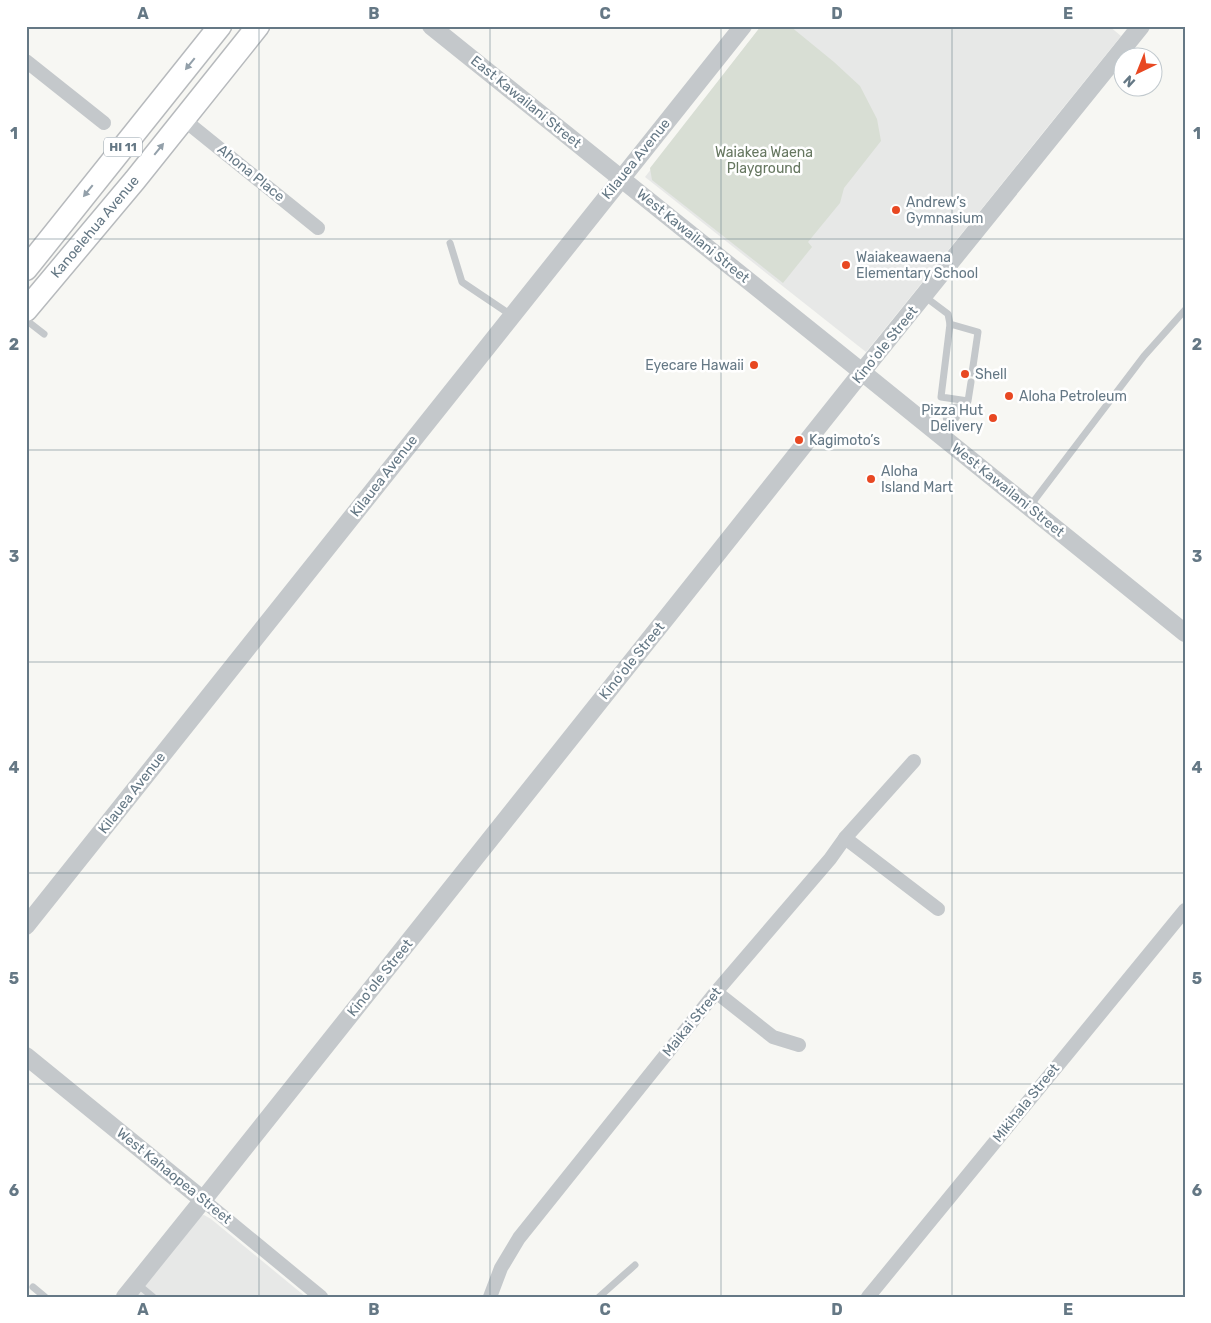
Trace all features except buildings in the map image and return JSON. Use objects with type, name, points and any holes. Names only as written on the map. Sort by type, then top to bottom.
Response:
[{"type":"highway","name":"Kanoelehua Avenue","points":[[26,269],[220,26]]},
{"type":"highway","name":"Kanoelehua Avenue","points":[[26,310],[184,119],[258,26]]},
{"type":"street","name":"East Kawailani Street","points":[[431,26],[620,178]]},
{"type":"street","name":"Kilauea Avenue","points":[[26,926],[743,26]]},
{"type":"street","name":"Kinoʻole Street","points":[[130,1290],[862,372],[1141,26]]},
{"type":"street","points":[[26,61],[104,123]]},
{"type":"street","name":"Ahona Place","points":[[184,119],[318,228]]},
{"type":"street","name":"West Kawailani Street","points":[[620,178],[862,372],[943,428],[1028,508],[1183,628]]},
{"type":"street","name":"Maikai Street","points":[[490,1297],[501,1268],[519,1238],[716,992],[830,859],[845,838],[914,761]]},
{"type":"street","points":[[845,838],[938,909]]},
{"type":"street","name":"Mikihala Street","points":[[868,1297],[1185,910]]},
{"type":"street","points":[[716,992],[773,1037],[799,1045]]},
{"type":"street","name":"West Kahaopea Street","points":[[26,1056],[321,1297]]},
{"type":"lane","points":[[450,243],[462,282],[511,316]]},
{"type":"lane","points":[[924,296],[948,314],[950,324],[941,397],[957,403],[968,401],[969,384]]},
{"type":"lane","points":[[1028,508],[1144,356],[1185,310]]},
{"type":"lane","points":[[26,320],[44,334]]},
{"type":"lane","points":[[950,324],[978,332],[972,359],[972,373]]},
{"type":"lane","points":[[947,356],[956,356]]},
{"type":"lane","points":[[944,379],[952,381]]},
{"type":"lane","points":[[943,428],[957,417],[959,412],[957,403]]},
{"type":"lane","points":[[599,1297],[635,1265]]},
{"type":"lane","points":[[33,1287],[45,1297]]},
{"type":"lane","points":[[130,1290],[153,1297]]},
{"type":"shaded area","name":"Waiakeawaena Elementary School","points":[[761,26],[1109,26],[1121,36],[866,352],[645,177]]},
{"type":"shaded area","points":[[204,1215],[306,1297],[135,1297],[198,1216]]},
{"type":"green space","name":"Waiakea Waena Playground","points":[[761,26],[790,26],[860,86],[877,119],[881,141],[844,188],[840,203],[808,242],[812,247],[783,283],[652,180],[650,168]]},
{"type":"place","name":"Andrew’s Gymnasium","points":[[896,210]]},
{"type":"place","name":"Waiakeawaena Elementary School","points":[[846,265]]},
{"type":"place","name":"Eyecare Hawaii","points":[[754,365]]},
{"type":"place","name":"Shell","points":[[965,374]]},
{"type":"place","name":"Aloha Petroleum","points":[[1009,396]]},
{"type":"place","name":"Pizza Hut Delivery","points":[[993,418]]},
{"type":"place","name":"Kagimoto’s","points":[[799,440]]},
{"type":"place","name":"Aloha Island Mart","points":[[871,479]]}]
